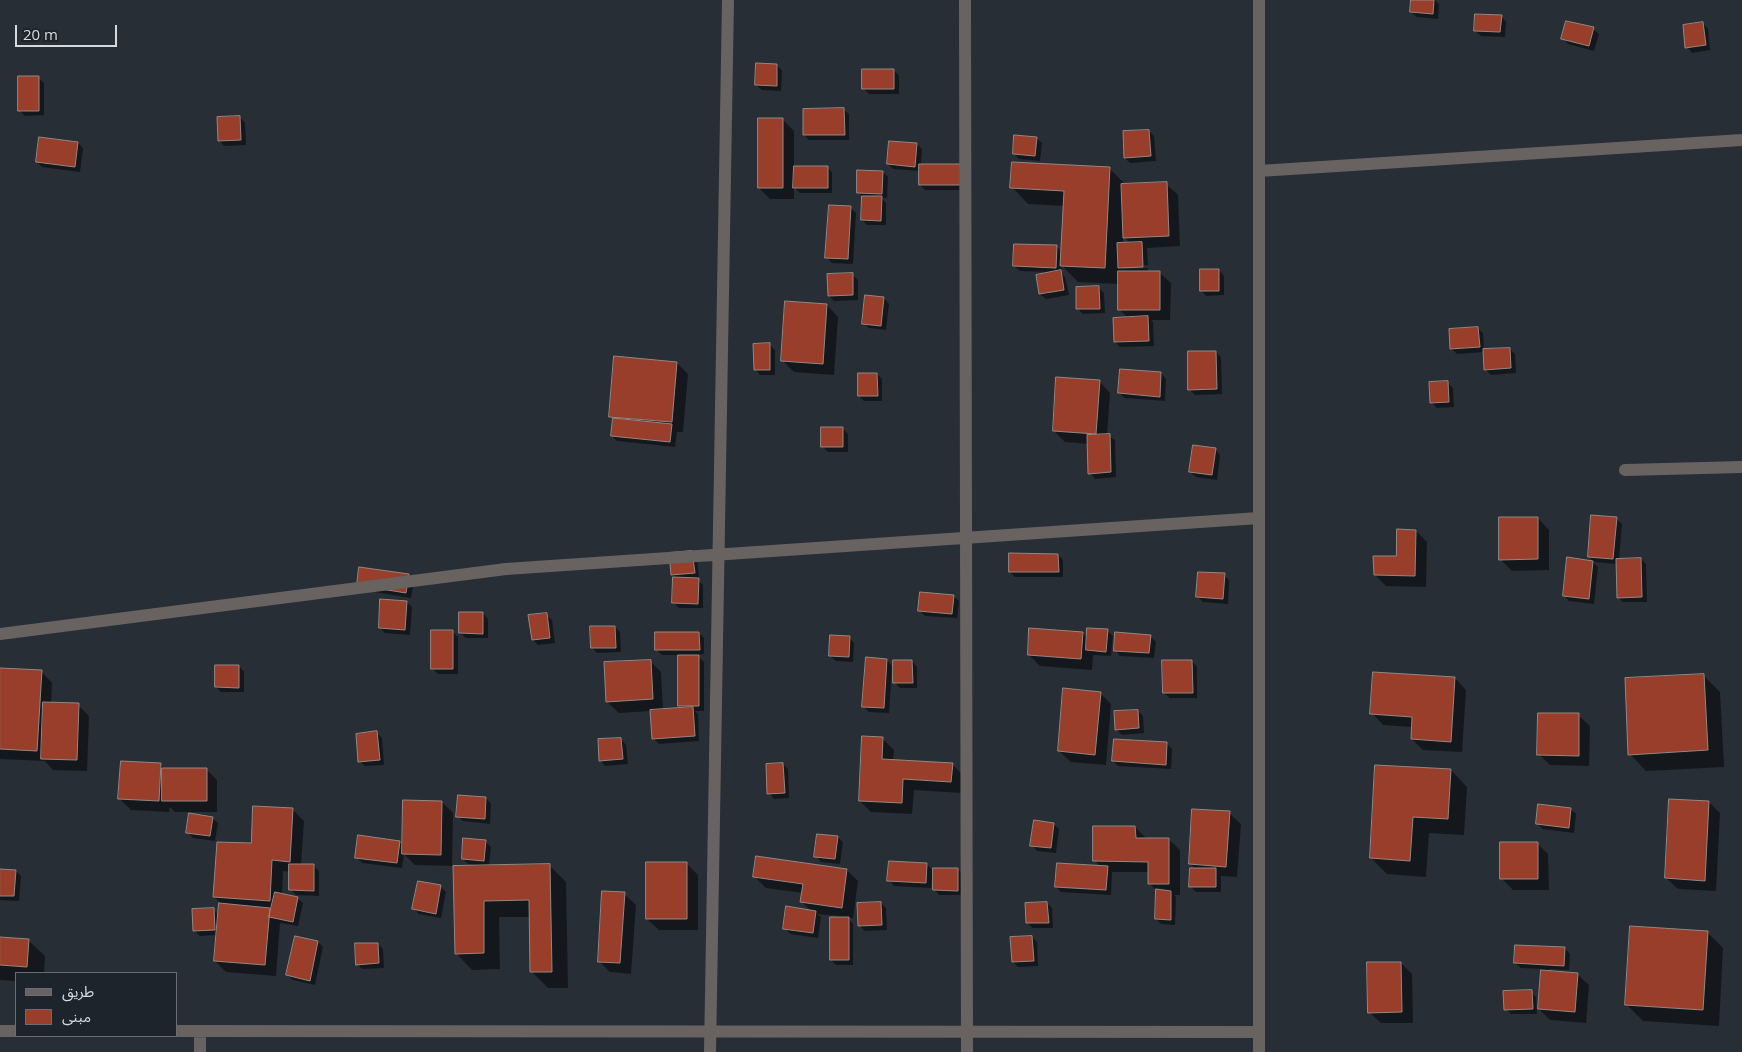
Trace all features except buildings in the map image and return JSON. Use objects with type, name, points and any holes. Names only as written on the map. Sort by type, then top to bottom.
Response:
[{"type":"street","points":[[710,1052],[728,0]]},
{"type":"street","points":[[965,0],[967,1052]]},
{"type":"street","points":[[1259,0],[1259,1052]]},
{"type":"street","points":[[1259,171],[1742,140]]},
{"type":"street","points":[[1625,470],[1742,467]]},
{"type":"street","points":[[0,634],[506,569],[1259,518]]},
{"type":"street","points":[[0,1031],[15,1031]]},
{"type":"street","points":[[178,1031],[1259,1032]]},
{"type":"street","points":[[200,1031],[200,1052]]}]
